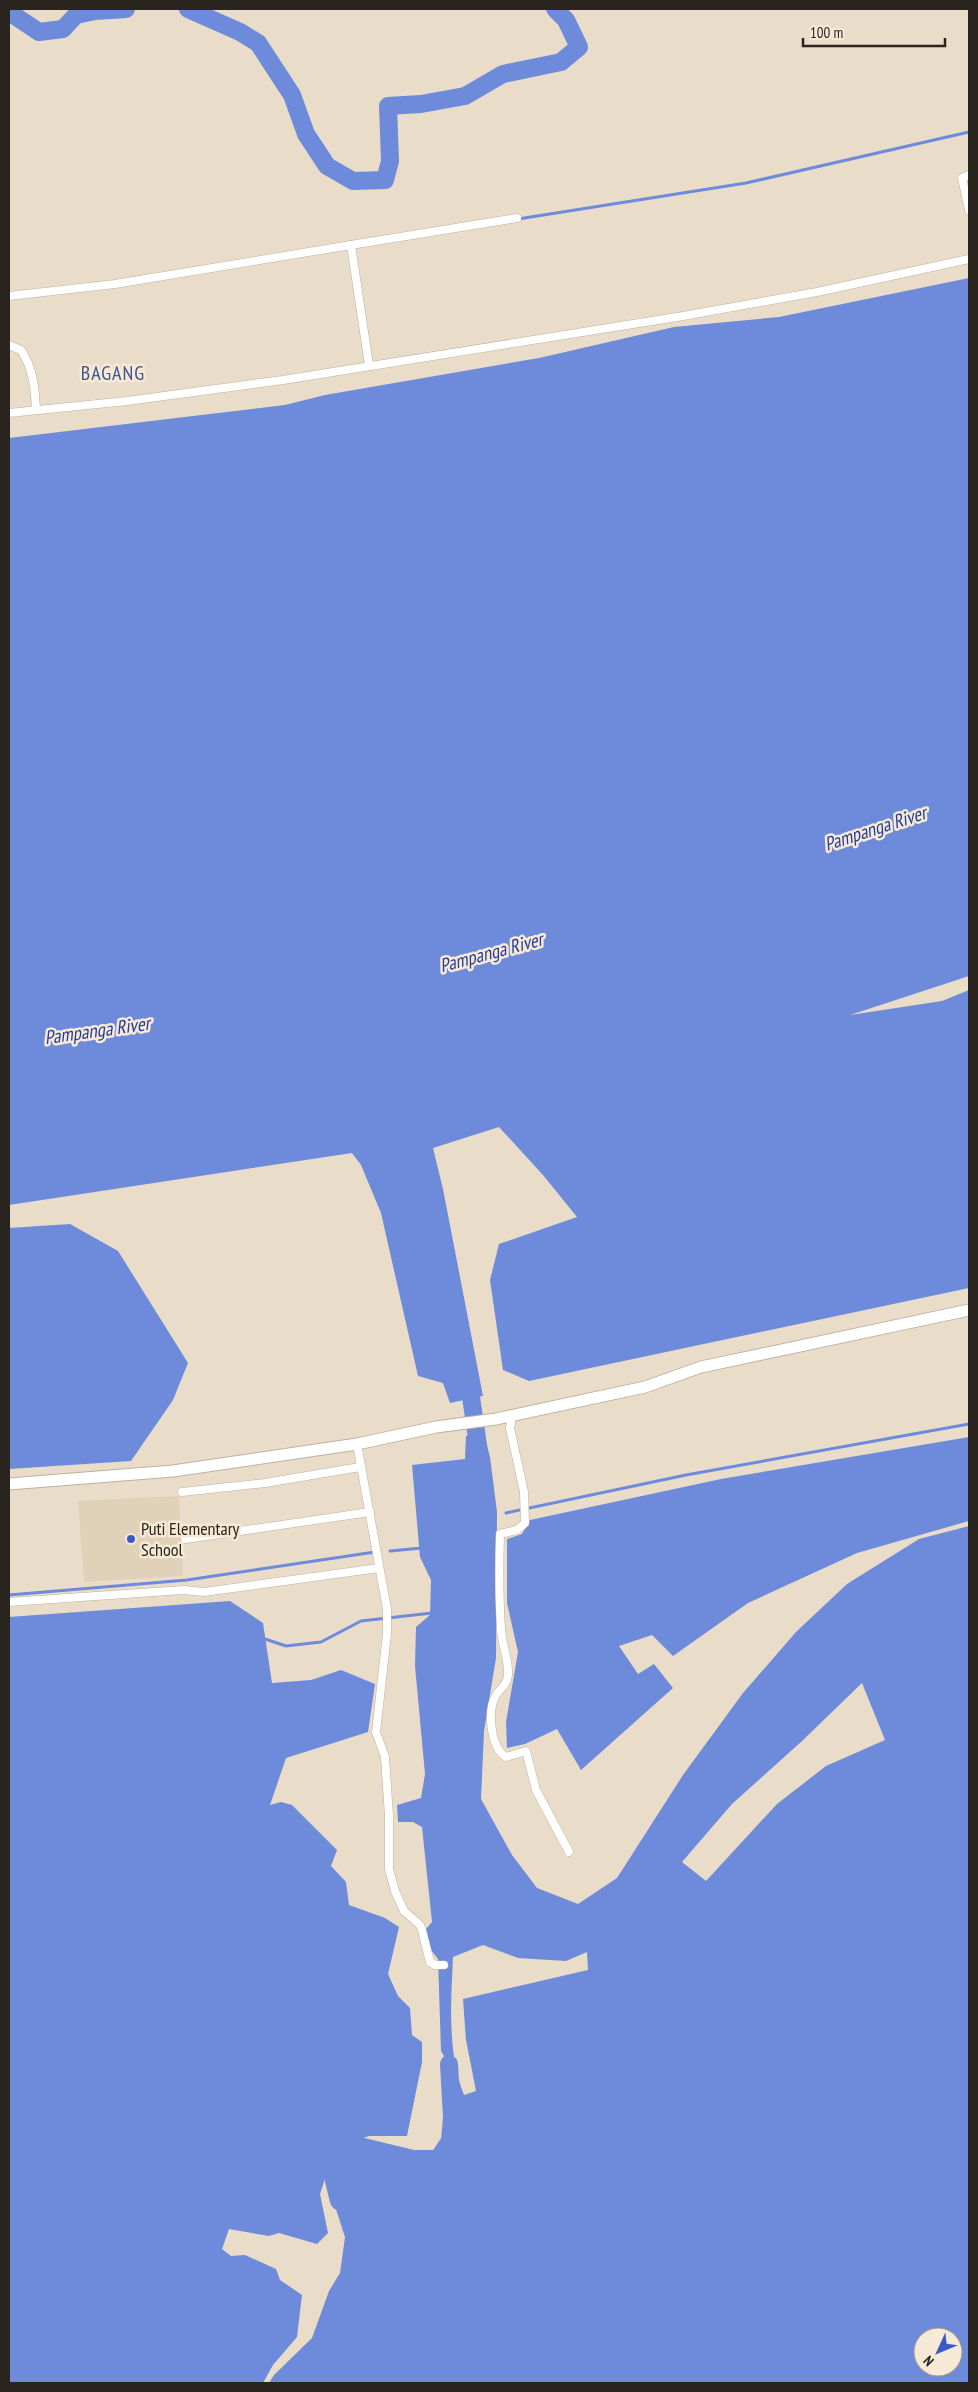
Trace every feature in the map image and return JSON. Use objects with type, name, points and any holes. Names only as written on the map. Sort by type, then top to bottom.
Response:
[{"type":"street","points":[[969,175],[962,178],[969,210]]},
{"type":"street","points":[[9,296],[115,284],[352,251],[516,218]]},
{"type":"street","points":[[352,251],[369,365]]},
{"type":"street","points":[[9,413],[126,401],[692,314],[816,292],[969,258]]},
{"type":"street","points":[[9,345],[21,350],[28,362],[35,384],[36,410]]},
{"type":"street","points":[[9,1484],[174,1471],[357,1444],[436,1427],[496,1419],[645,1387],[701,1367],[969,1310]]},
{"type":"street","points":[[512,1416],[510,1428],[525,1503],[525,1523],[517,1530],[500,1534],[501,1632],[508,1674],[507,1684],[494,1698],[492,1709],[493,1740],[500,1753],[506,1757],[526,1751],[536,1790],[569,1852]]},
{"type":"street","points":[[357,1444],[387,1609],[387,1634],[376,1732],[385,1757],[389,1816],[389,1869],[395,1891],[404,1911],[420,1925],[430,1962],[435,1965],[444,1966]]},
{"type":"street","points":[[182,1492],[265,1482],[360,1467]]},
{"type":"street","points":[[185,1539],[370,1512]]},
{"type":"street","points":[[9,1602],[183,1590],[204,1592],[379,1568]]},
{"type":"shaded area","name":"Puti Elementary School","points":[[179,1496],[183,1576],[84,1582],[78,1501]]},
{"type":"water","name":"Pampanga River","points":[[969,278],[969,976],[850,1015],[942,1001],[969,990],[969,1288],[529,1381],[503,1370],[490,1280],[499,1244],[577,1217],[543,1175],[499,1127],[433,1148],[443,1189],[483,1396],[450,1403],[443,1383],[418,1376],[381,1213],[361,1165],[352,1153],[9,1205],[9,438],[285,405],[325,395],[539,358],[674,327],[779,317]]},
{"type":"water","points":[[70,1224],[118,1251],[188,1363],[173,1400],[131,1461],[9,1469],[9,1228]]},
{"type":"water","points":[[484,1435],[490,1457],[497,1512],[496,1658],[484,1731],[481,1799],[512,1855],[537,1888],[578,1904],[617,1878],[683,1775],[743,1693],[796,1632],[847,1584],[919,1539],[969,1526],[969,2383],[269,2383],[274,2375],[312,2338],[329,2291],[340,2273],[345,2237],[332,2197],[334,2161],[354,2144],[405,2160],[438,2164],[448,2153],[454,2138],[455,2126],[451,2083],[445,2058],[441,2051],[438,1959],[427,1945],[425,1930],[432,1922],[422,1827],[413,1822],[398,1822],[397,1805],[421,1798],[425,1774],[415,1666],[416,1627],[430,1615],[431,1580],[420,1557],[412,1465],[465,1459],[466,1436]],"holes":[[[862,1683],[885,1740],[826,1766],[777,1804],[706,1881],[682,1862],[732,1804],[801,1742]],[[483,1945],[518,1958],[566,1961],[587,1952],[588,1970],[463,1999],[466,2040],[476,2091],[464,2095],[455,2062],[451,2027],[453,1957]]]},
{"type":"water","points":[[969,1437],[969,1521],[857,1553],[748,1603],[673,1656],[652,1635],[619,1646],[638,1674],[654,1664],[673,1688],[581,1770],[557,1729],[525,1744],[507,1748],[506,1722],[518,1652],[507,1603],[507,1539],[522,1534],[530,1520],[721,1479]]},
{"type":"water","points":[[230,1601],[263,1623],[272,1683],[311,1680],[341,1670],[375,1684],[368,1732],[286,1758],[270,1805],[281,1802],[292,1805],[337,1850],[331,1866],[346,1882],[349,1905],[385,1918],[399,1927],[388,1974],[398,1996],[410,2008],[412,2035],[422,2042],[422,2062],[407,2136],[369,2136],[335,2148],[320,2194],[328,2233],[317,2244],[279,2233],[269,2236],[229,2229],[222,2249],[231,2256],[245,2255],[276,2269],[280,2280],[302,2295],[297,2337],[273,2365],[263,2383],[9,2383],[9,1617]]},
{"type":"waterway","points":[[9,12],[39,32],[63,29],[76,15],[95,11],[126,9]]},
{"type":"waterway","points":[[188,9],[240,32],[258,43],[292,95],[306,134],[327,166],[353,181],[385,180],[390,161],[388,106],[421,104],[465,96],[503,74],[561,62],[579,47],[566,20],[555,9]]},
{"type":"waterway","points":[[518,219],[746,183],[969,132]]},
{"type":"waterway","points":[[462,1378],[470,1390],[480,1459]]},
{"type":"waterway","points":[[506,1513],[686,1475],[969,1424]]},
{"type":"waterway","points":[[390,1551],[422,1548]]},
{"type":"waterway","points":[[9,1595],[187,1580],[375,1552]]},
{"type":"waterway","points":[[262,1638],[286,1646],[321,1642],[361,1621],[432,1613]]},
{"type":"waterway","points":[[339,2201],[333,2176],[334,2162],[337,2156],[351,2144],[413,2159],[438,2159],[450,2141],[452,2117],[449,2064]]},
{"type":"waterway","points":[[450,2141],[455,2147]]},
{"type":"place","name":"Puti Elementary School","points":[[131,1539]]},
{"type":"district","name":"BAGANG","points":[[113,373]]}]
